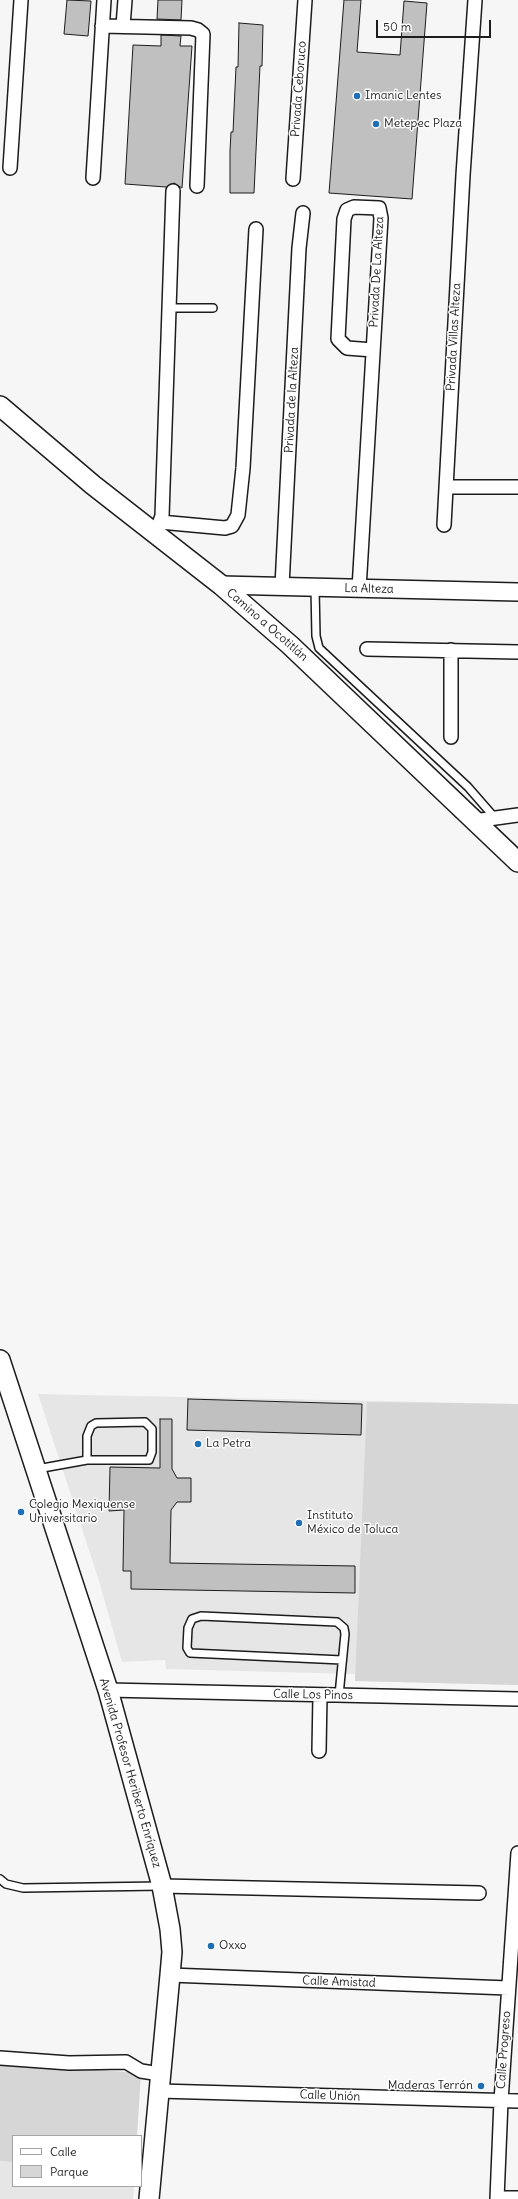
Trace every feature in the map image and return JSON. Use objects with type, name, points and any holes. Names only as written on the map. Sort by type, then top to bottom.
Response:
[{"type":"main road","name":"Camino a Ocotitlán","points":[[0,406],[158,528],[290,645],[518,862]]},
{"type":"main road","name":"Avenida Profesor Heriberto Enríquez","points":[[0,1360],[108,1690],[162,1886],[170,1929],[172,1952],[149,2199]]},
{"type":"street","points":[[10,168],[21,0]]},
{"type":"street","points":[[93,178],[104,0]]},
{"type":"street","points":[[123,26],[125,0]]},
{"type":"street","name":"Privada Ceboruco","points":[[293,178],[305,0]]},
{"type":"street","name":"Privada Villas Alteza","points":[[444,525],[463,182],[475,0]]},
{"type":"street","points":[[102,26],[191,28],[198,30],[203,34],[196,186]]},
{"type":"street","points":[[173,191],[170,308],[158,528],[225,528],[232,526],[238,515],[243,468],[256,229]]},
{"type":"street","name":"Privada De La Alteza","points":[[354,207],[378,208],[381,218],[373,350],[347,348],[338,339],[344,219],[348,210],[354,207]]},
{"type":"street","name":"Privada de la Alteza","points":[[282,586],[299,248],[303,213]]},
{"type":"street","points":[[359,589],[373,350]]},
{"type":"street","points":[[446,487],[518,487]]},
{"type":"street","name":"La Alteza","points":[[221,585],[518,592]]},
{"type":"street","points":[[367,649],[518,652]]},
{"type":"street","points":[[451,650],[451,737]]},
{"type":"street","points":[[474,821],[496,819],[518,814]]},
{"type":"street","name":"Calle Los Pinos","points":[[108,1690],[518,1699]]},
{"type":"street","points":[[319,1751],[320,1695]]},
{"type":"street","name":"Calle Progreso","points":[[497,2198],[501,2101],[518,1853]]},
{"type":"street","points":[[162,1886],[479,1893]]},
{"type":"street","name":"Calle Amistad","points":[[170,1975],[508,1988]]},
{"type":"street","name":"Calle Unión","points":[[0,2058],[68,2063],[126,2062],[160,2082],[518,2101]]},
{"type":"street","points":[[497,2198],[518,2198]]},
{"type":"lane","points":[[170,308],[214,308]]},
{"type":"lane","points":[[315,588],[316,636],[319,648],[468,787],[496,819]]},
{"type":"lane","points":[[37,1470],[87,1460],[150,1460],[152,1452],[152,1429],[145,1422],[96,1423],[91,1426],[87,1436],[87,1460]]},
{"type":"lane","points":[[340,1695],[344,1628],[340,1623],[332,1620],[201,1616],[192,1619],[188,1628],[187,1648],[190,1653],[342,1660]]},
{"type":"lane","points":[[0,1879],[6,1884],[23,1888],[162,1886]]},
{"type":"shaded area","name":"Instituto México de Toluca","points":[[38,1394],[518,1404],[518,1685],[355,1681],[355,1674],[166,1669],[165,1660],[122,1662],[99,1581]]},
{"type":"shaded area","points":[[0,2161],[12,2162],[12,2187],[134,2187],[133,2199],[0,2199]]},
{"type":"green space","points":[[367,1402],[518,1404],[518,1685],[355,1681]]},
{"type":"green space","points":[[0,2063],[141,2073],[137,2135],[12,2135],[12,2162],[0,2161]]},
{"type":"building","points":[[67,0],[91,1],[88,36],[64,34]]},
{"type":"building","points":[[158,0],[182,0],[181,20],[157,19]]},
{"type":"building","name":"Metepec Plaza","points":[[344,0],[361,0],[357,52],[400,55],[404,1],[427,3],[412,199],[329,193]]},
{"type":"building","points":[[239,23],[263,25],[254,193],[230,193],[231,132],[233,132],[236,67],[238,67]]},
{"type":"building","points":[[161,35],[181,36],[180,46],[192,46],[182,188],[174,183],[166,187],[125,184],[133,45],[161,46]]},
{"type":"building","points":[[188,1399],[362,1404],[361,1435],[187,1430]]},
{"type":"building","points":[[160,1419],[172,1419],[172,1469],[177,1478],[191,1478],[191,1502],[177,1502],[171,1510],[170,1563],[355,1566],[355,1593],[131,1589],[131,1571],[123,1571],[124,1510],[109,1511],[110,1467],[160,1468]]},
{"type":"place","name":"Imanic Lentes","points":[[357,96]]},
{"type":"place","name":"Metepec Plaza","points":[[376,124]]},
{"type":"place","name":"La Petra","points":[[198,1444]]},
{"type":"place","name":"Colegio Mexiquense Universitario","points":[[21,1512]]},
{"type":"place","name":"Instituto México de Toluca","points":[[299,1523]]},
{"type":"place","name":"Oxxo","points":[[211,1946]]},
{"type":"place","name":"Maderas Terrón","points":[[481,2086]]}]
